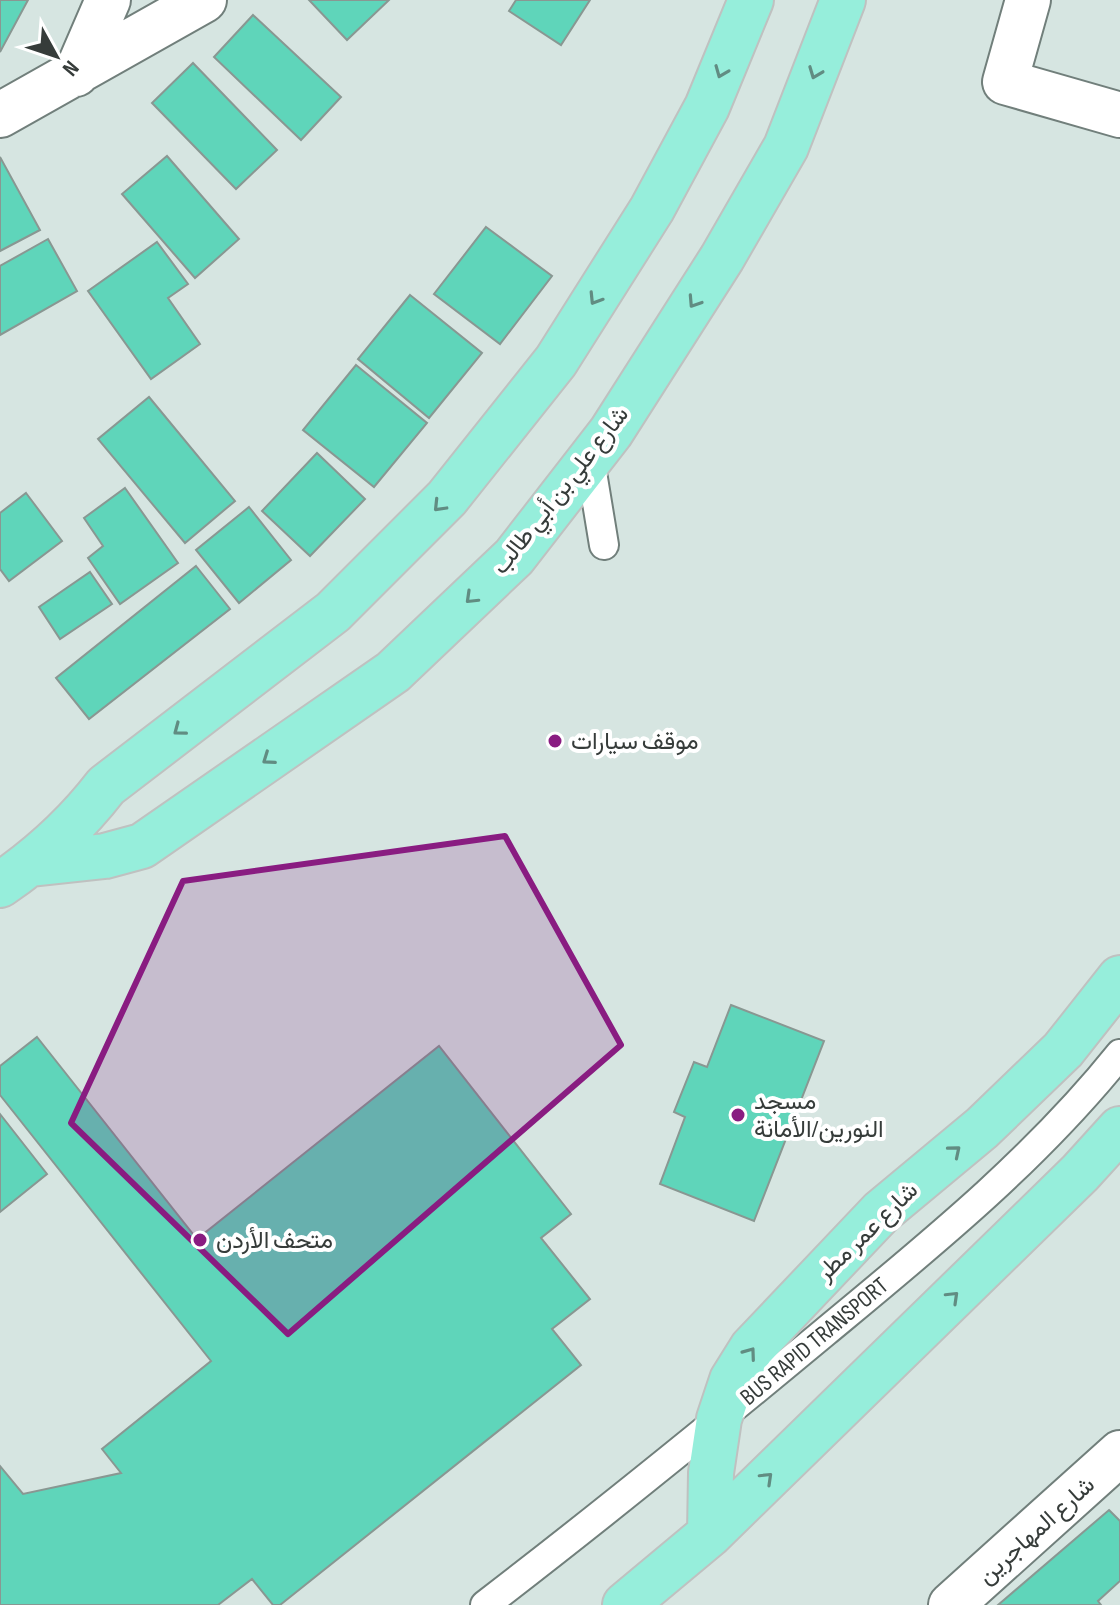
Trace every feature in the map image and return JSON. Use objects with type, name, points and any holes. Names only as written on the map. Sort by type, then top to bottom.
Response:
[{"type":"main road","name":"شارع علي بن أبي طالب","points":[[16,874],[84,815],[106,786],[333,612],[447,498],[556,361],[644,221],[707,107],[751,0]]},
{"type":"main road","name":"شارع علي بن أبي طالب","points":[[16,874],[142,846],[393,672],[514,557],[590,460],[722,258],[786,147],[843,0]]},
{"type":"main road","name":"شارع عمر مطر","points":[[710,1534],[711,1473],[719,1419],[732,1380],[752,1348],[881,1212],[982,1128],[1063,1050],[1120,978]]},
{"type":"main road","points":[[625,1605],[710,1534],[1080,1173],[1120,1129]]},
{"type":"street","points":[[76,74],[108,0]]},
{"type":"street","points":[[0,115],[204,0]]},
{"type":"street","points":[[1028,0],[1005,82],[1120,115]]},
{"type":"street","name":"شارع المهاجرين","points":[[951,1605],[1120,1453]]},
{"type":"lane","points":[[590,460],[604,545]]},
{"type":"lane","name":"BUS RAPID TRANSPORT","points":[[485,1605],[719,1419],[997,1186],[1120,1054]]},
{"type":"highlighted area","points":[[505,836],[621,1045],[288,1334],[71,1123],[183,881]]},
{"type":"building","points":[[0,0],[28,0],[0,52]]},
{"type":"building","points":[[309,0],[389,0],[347,40]]},
{"type":"building","points":[[516,0],[590,0],[561,45],[509,11]]},
{"type":"building","points":[[253,15],[341,97],[301,140],[214,57]]},
{"type":"building","points":[[193,63],[277,150],[236,189],[152,103]]},
{"type":"building","points":[[167,156],[239,239],[195,278],[122,194]]},
{"type":"building","points":[[0,157],[40,230],[0,251]]},
{"type":"building","points":[[486,227],[552,276],[500,344],[434,294]]},
{"type":"building","points":[[48,239],[77,291],[0,335],[0,266]]},
{"type":"building","points":[[157,242],[188,284],[168,298],[200,344],[151,379],[88,291]]},
{"type":"building","points":[[410,295],[482,353],[429,418],[358,359]]},
{"type":"building","points":[[356,365],[427,423],[374,487],[303,430]]},
{"type":"building","points":[[149,397],[235,501],[185,543],[98,439]]},
{"type":"building","points":[[317,453],[365,499],[310,556],[262,511]]},
{"type":"building","points":[[125,488],[178,563],[120,604],[88,558],[103,546],[84,518]]},
{"type":"building","points":[[26,493],[62,541],[9,581],[0,569],[0,513]]},
{"type":"building","points":[[249,507],[291,560],[239,603],[196,550]]},
{"type":"building","points":[[196,566],[230,609],[89,719],[56,678]]},
{"type":"building","points":[[90,572],[112,604],[60,639],[39,607]]},
{"type":"building","name":"مسجد النورين/الأمانة","points":[[731,1005],[824,1041],[754,1221],[660,1184],[685,1117],[674,1112],[694,1062],[707,1067]]},
{"type":"building","points":[[37,1037],[197,1239],[439,1046],[571,1214],[541,1238],[590,1299],[552,1329],[581,1365],[280,1605],[273,1605],[252,1579],[218,1605],[0,1605],[0,1466],[23,1494],[121,1473],[102,1449],[211,1361],[0,1095],[0,1066]]},
{"type":"building","points":[[0,1114],[47,1174],[0,1212]]},
{"type":"building","points":[[1109,1510],[1120,1521],[1120,1581],[1098,1601],[1101,1605],[998,1605]]},
{"type":"place","name":"موقف سيارات","points":[[555,741]]},
{"type":"place","name":"مسجد النورين/الأمانة","points":[[738,1115]]},
{"type":"place","name":"متحف الأردن","points":[[200,1240]]}]
